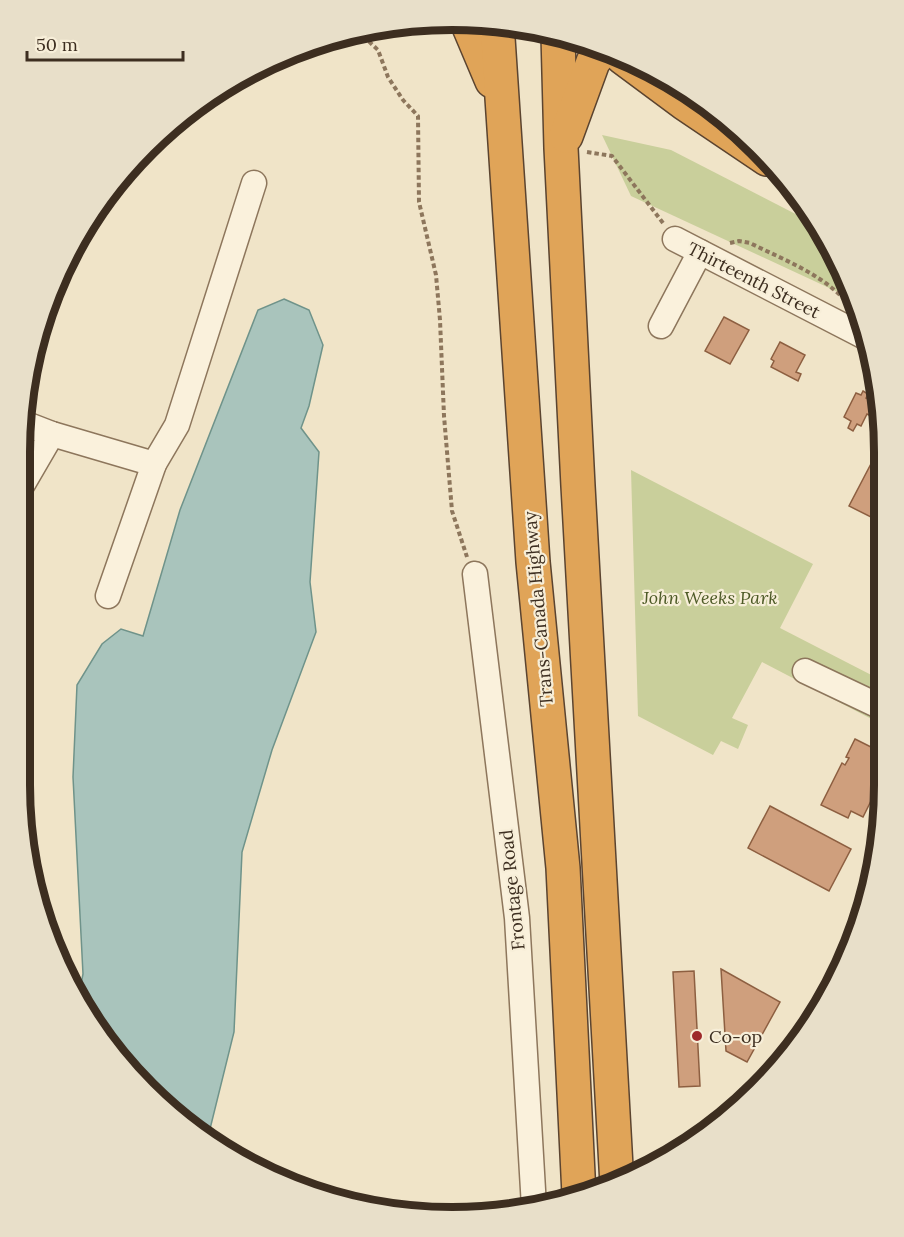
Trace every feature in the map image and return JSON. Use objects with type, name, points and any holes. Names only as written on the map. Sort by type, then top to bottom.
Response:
[{"type":"highway","points":[[471,31],[501,100]]},
{"type":"highway","name":"Trans-Canada Highway","points":[[498,33],[533,562],[563,868],[579,1188]]},
{"type":"highway","points":[[558,43],[561,148],[616,1173]]},
{"type":"highway","points":[[561,148],[593,62],[598,56]]},
{"type":"highway","points":[[658,84],[727,133]]},
{"type":"street","points":[[108,596],[154,464],[177,425],[254,183]]},
{"type":"street","name":"Thirteenth Street","points":[[675,239],[857,333]]},
{"type":"street","points":[[661,326],[700,252]]},
{"type":"street","points":[[31,426],[154,464]]},
{"type":"street","points":[[30,472],[52,434]]},
{"type":"street","name":"Frontage Road","points":[[475,574],[517,918],[534,1199]]},
{"type":"street","points":[[805,671],[874,704]]},
{"type":"path","points":[[366,39],[378,50],[388,77],[398,93],[418,116],[419,202],[437,286],[452,511],[460,540],[475,574]]},
{"type":"path","points":[[561,148],[612,156],[675,239]]},
{"type":"green space","points":[[602,135],[671,150],[803,218],[830,265],[843,295],[631,196]]},
{"type":"green space","name":"John Weeks Park","points":[[631,470],[813,564],[780,628],[874,676],[874,720],[762,662],[732,718],[748,725],[738,749],[721,741],[713,755],[638,716]]},
{"type":"water","points":[[284,299],[309,310],[323,345],[309,406],[301,428],[319,452],[310,582],[316,632],[272,750],[242,852],[234,1032],[210,1130],[174,1102],[135,1063],[101,1019],[81,985],[83,974],[73,777],[77,685],[102,644],[121,629],[143,636],[180,510],[258,310]]},
{"type":"building","points":[[724,317],[749,330],[730,364],[705,351]]},
{"type":"building","points":[[780,342],[805,355],[796,372],[801,374],[798,381],[771,367],[774,361],[771,359]]},
{"type":"building","points":[[863,391],[868,394],[866,398],[870,400],[869,409],[872,414],[867,414],[861,426],[857,424],[853,431],[848,428],[851,421],[844,417],[856,393],[861,395]]},
{"type":"building","points":[[873,460],[874,460],[874,518],[849,506]]},
{"type":"building","points":[[855,739],[874,748],[874,796],[863,817],[851,811],[848,818],[821,805],[842,763],[845,765],[849,758],[846,757]]},
{"type":"building","points":[[770,806],[851,849],[829,891],[748,848]]},
{"type":"building","points":[[721,969],[780,1002],[747,1062],[726,1051]]},
{"type":"building","points":[[694,971],[700,1086],[679,1087],[673,972]]},
{"type":"place","name":"Co-op","points":[[697,1036]]}]
